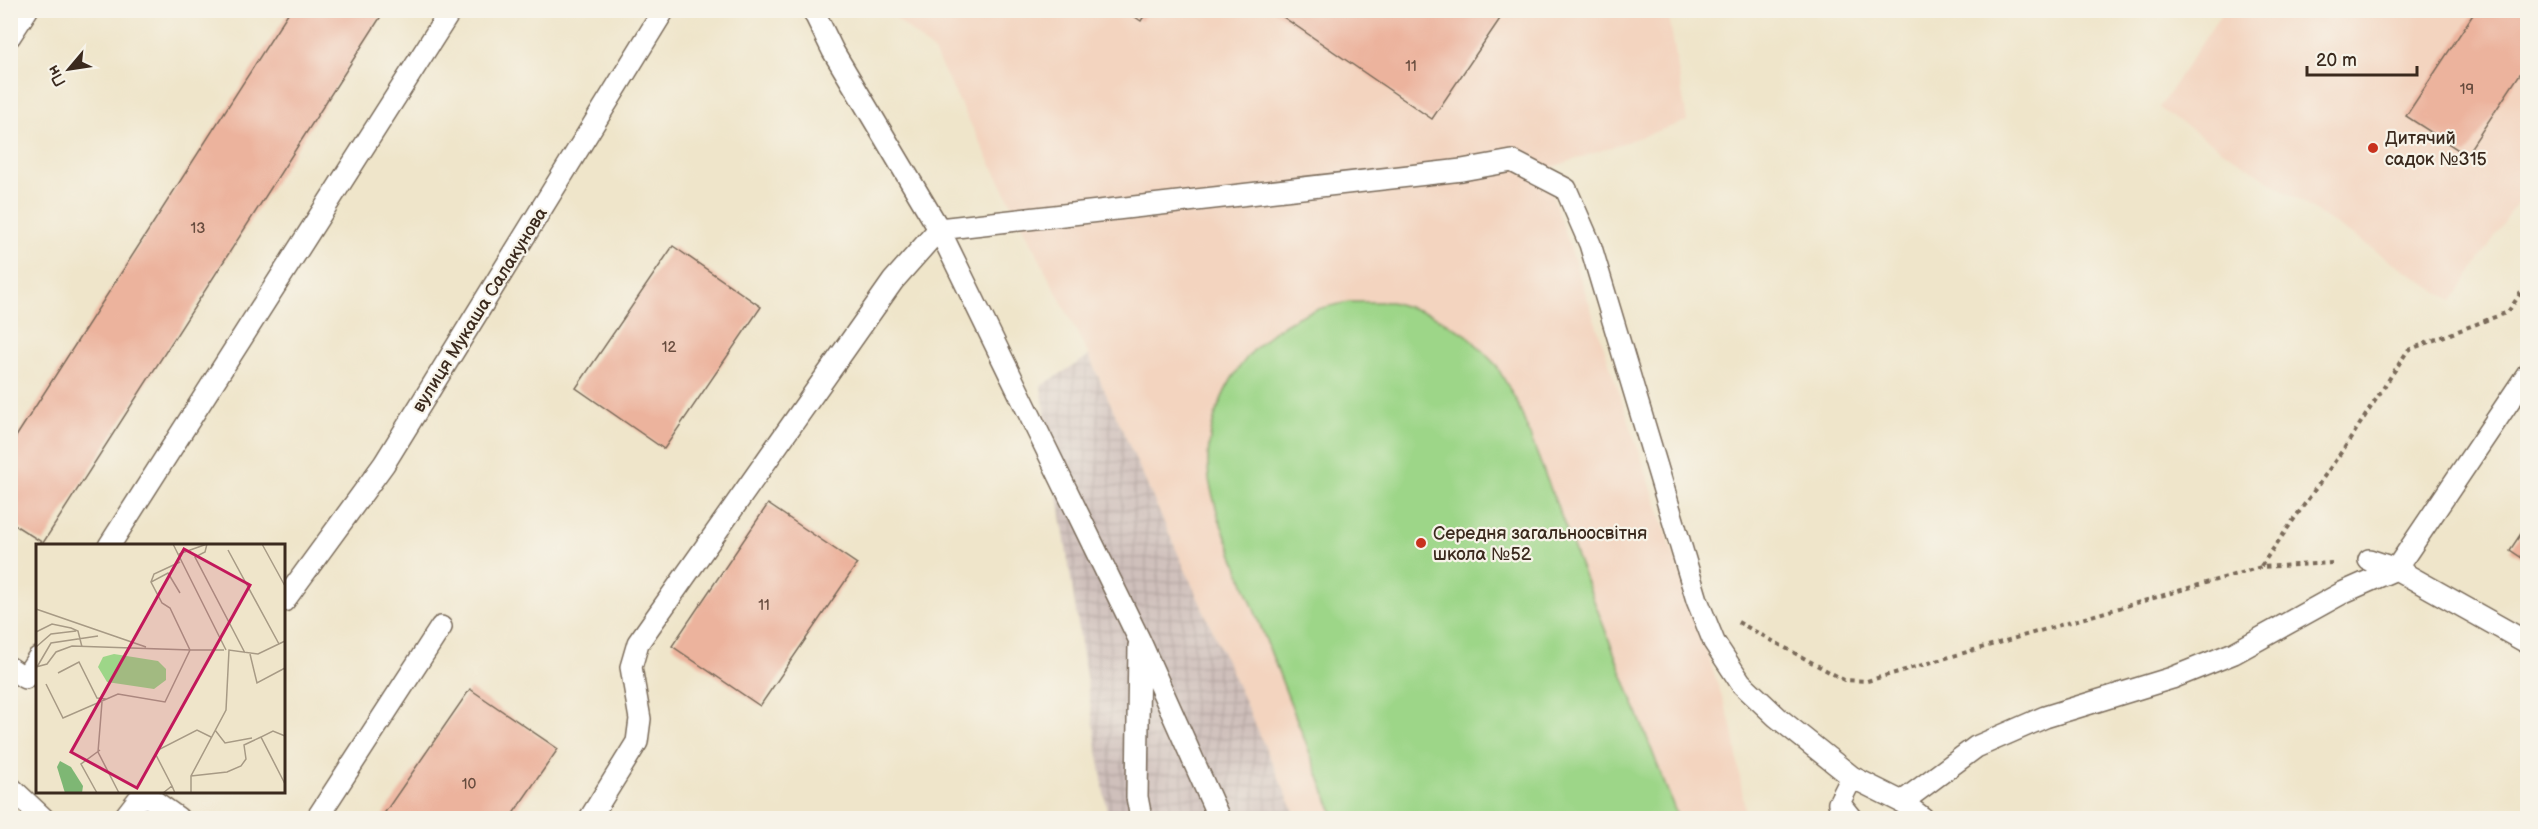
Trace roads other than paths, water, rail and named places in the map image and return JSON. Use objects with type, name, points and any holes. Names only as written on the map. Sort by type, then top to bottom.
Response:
[{"type":"lane","points":[[10,36],[27,10]]},
{"type":"lane","points":[[110,544],[451,10]]},
{"type":"lane","name":"вулиця Мукаша Салакунова","points":[[285,600],[384,464],[664,10]]},
{"type":"lane","points":[[813,10],[832,51],[939,229],[1139,639],[1219,819]]},
{"type":"lane","points":[[590,819],[637,742],[640,719],[631,667],[638,643],[893,281],[939,229],[1462,170],[1512,160],[1566,189],[1590,244],[1696,600],[1714,642],[1741,683],[1777,717],[1852,777],[1902,801],[1923,819]]},
{"type":"lane","points":[[1902,801],[1976,747],[2045,717],[2172,678],[2234,653],[2344,592],[2396,569],[2528,373]]},
{"type":"lane","points":[[2369,560],[2396,569],[2528,643]]},
{"type":"lane","points":[[317,819],[441,627]]},
{"type":"lane","points":[[1139,639],[1137,797],[1141,819]]},
{"type":"lane","points":[[10,668],[24,678],[36,661]]},
{"type":"lane","points":[[1851,819],[1839,804],[1852,777]]},
{"type":"lane","points":[[10,787],[44,819]]},
{"type":"lane","points":[[124,819],[142,793]]},
{"type":"lane","points":[[144,793],[178,819]]},
{"type":"place","name":"Дитячий садок №315","points":[[2373,148]]},
{"type":"place","name":"Середня загальноосвітня школа №52","points":[[1421,543]]}]
